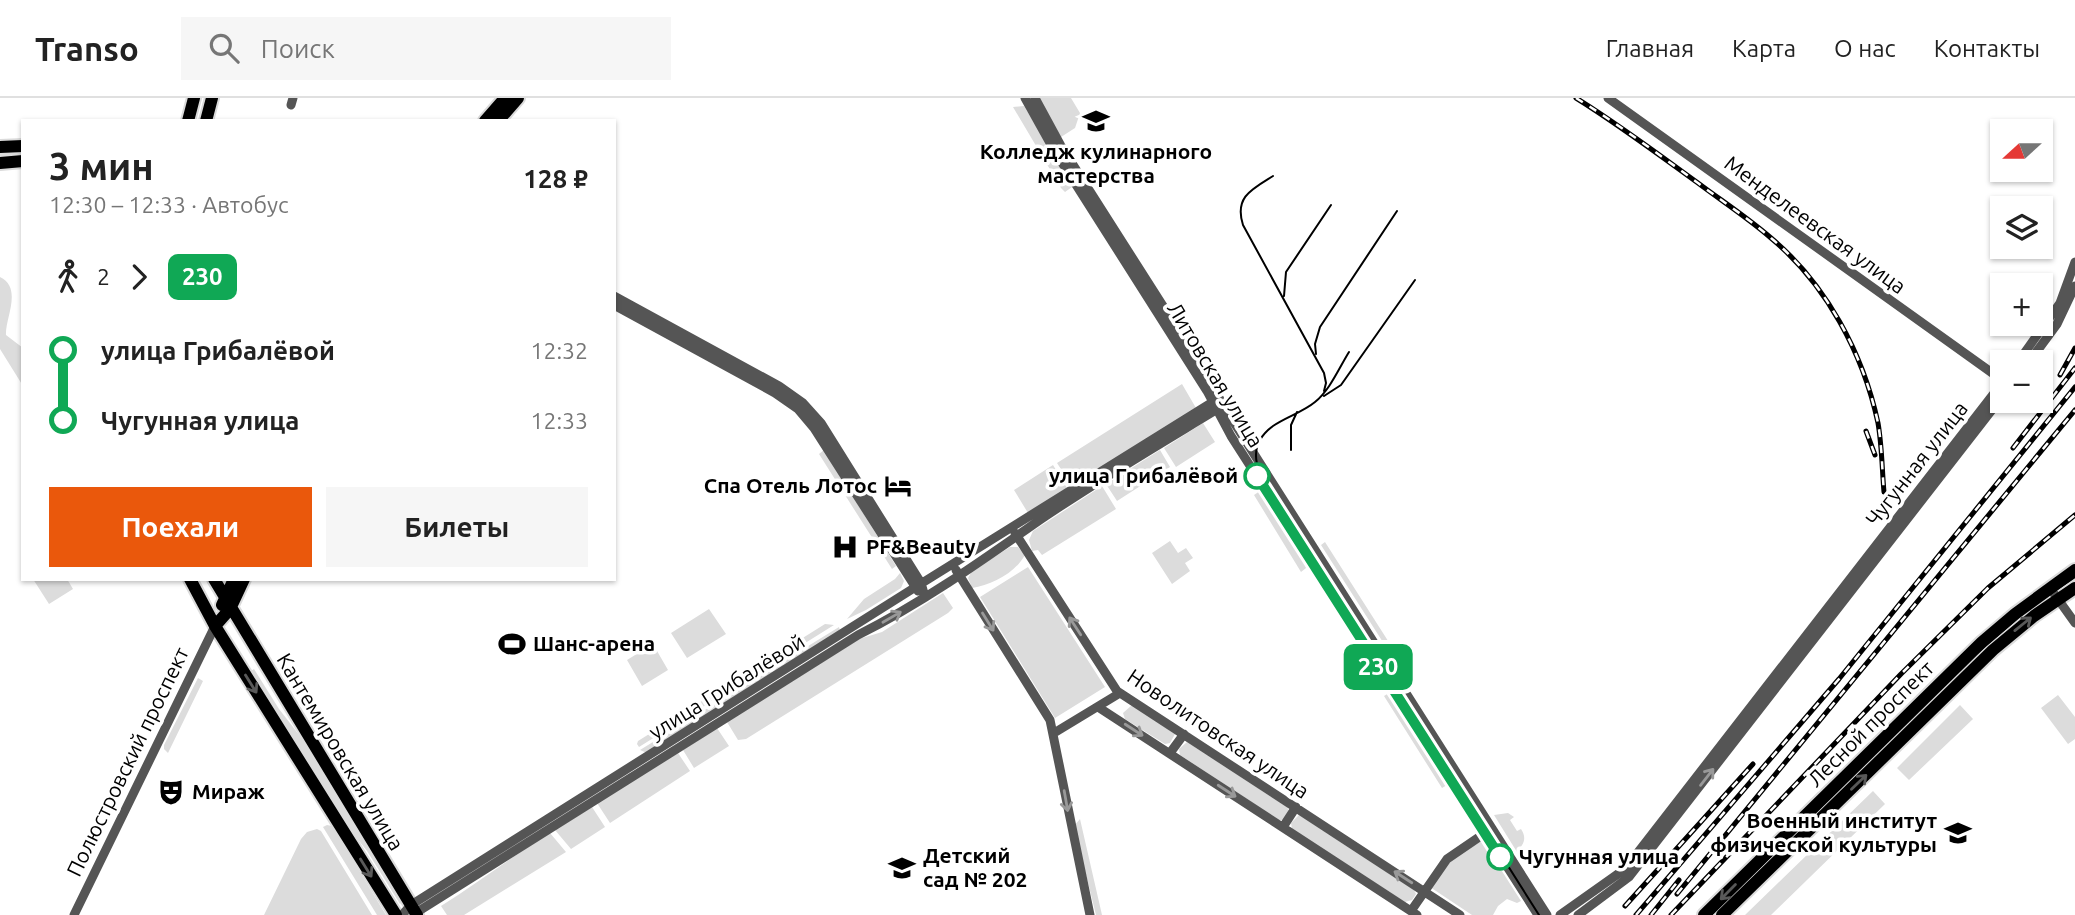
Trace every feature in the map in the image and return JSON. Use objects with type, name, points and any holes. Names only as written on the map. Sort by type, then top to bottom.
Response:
[{"type":"main road","points":[[189,119],[194,98]]},
{"type":"main road","points":[[207,119],[212,98]]},
{"type":"main road","points":[[487,119],[505,98]]},
{"type":"main road","points":[[500,119],[518,98]]},
{"type":"main road","points":[[0,147],[21,146]]},
{"type":"main road","points":[[0,163],[21,162]]},
{"type":"main road","name":"Лесной проспект","points":[[1722,915],[1788,841],[1982,642],[2054,594],[2075,570]]},
{"type":"main road","name":"Кантемировская улица","points":[[191,581],[215,626],[396,915]]},
{"type":"main road","name":"Кантемировская улица","points":[[215,581],[412,913]]},
{"type":"main road","name":"Полюстровский проспект","points":[[227,604],[233,581]]},
{"type":"main road","name":"Полюстровский проспект","points":[[215,626],[243,581]]},
{"type":"main road","name":"Лесной проспект","points":[[2054,594],[2075,588]]},
{"type":"main road","name":"Лесной проспект","points":[[1704,915],[1788,841]]},
{"type":"street","name":"Литовская улица","points":[[1026,98],[1048,141],[1488,831],[1538,915]]},
{"type":"street","name":"Литовская улица","points":[[1035,98],[1061,146],[1214,386],[1216,405]]},
{"type":"street","name":"Менделеевская улица","points":[[1608,98],[1990,372]]},
{"type":"street","points":[[2027,350],[2060,303],[2075,262]]},
{"type":"street","points":[[2038,350],[2057,324],[2075,286]]},
{"type":"street","points":[[616,297],[779,386],[803,403],[830,436],[917,585]]},
{"type":"street","points":[[616,306],[775,393],[798,409],[823,440],[925,597]]},
{"type":"street","name":"Чугунная улица","points":[[1560,915],[1625,869],[1990,397]]},
{"type":"street","name":"улица Грибалёвой","points":[[412,913],[823,657],[925,597],[1015,532],[1216,405]]},
{"type":"street","name":"Чугунная улица","points":[[1578,915],[1622,884],[1641,862],[1990,412]]},
{"type":"street","name":"улица Грибалёвой","points":[[412,913],[917,585],[1015,532]]},
{"type":"street","name":"Новолитовская улица","points":[[1015,532],[1120,693],[1460,915]]},
{"type":"street","points":[[952,564],[1050,720],[1090,915]]},
{"type":"street","points":[[2054,594],[2075,623]]},
{"type":"street","name":"Полюстровский проспект","points":[[74,915],[215,626]]},
{"type":"street","points":[[1054,733],[1120,693]]},
{"type":"street","name":"Новолитовская улица","points":[[1098,707],[1414,913]]},
{"type":"street","points":[[1170,753],[1184,734]]},
{"type":"street","points":[[1283,827],[1296,807]]},
{"type":"street","name":"Литовская улица","points":[[1488,831],[1547,915]]},
{"type":"street","points":[[1414,913],[1423,891],[1447,859],[1488,831]]},
{"type":"shaded area","points":[[1039,98],[1071,98],[1080,113],[1075,128],[1061,137]]},
{"type":"shaded area","points":[[1024,106],[1072,187],[1065,192],[1013,107]]},
{"type":"shaded area","points":[[0,277],[7,282],[12,296],[6,335],[21,346],[21,383],[0,349]]},
{"type":"shaded area","points":[[1182,384],[1196,408],[1072,486],[1057,463]]},
{"type":"shaded area","points":[[1203,423],[1215,442],[1176,467],[1164,448]]},
{"type":"shaded area","points":[[824,450],[896,566],[892,569],[819,454]]},
{"type":"shaded area","points":[[1160,450],[1170,467],[1117,501],[1106,484]]},
{"type":"shaded area","points":[[1053,465],[1067,488],[1028,513],[1014,490]]},
{"type":"shaded area","points":[[1102,486],[1116,509],[1042,555],[1038,550],[1032,551],[1029,540],[1033,531]]},
{"type":"shaded area","points":[[1260,491],[1305,563],[1306,568],[1301,572],[1254,495]]},
{"type":"shaded area","points":[[1170,541],[1178,553],[1186,548],[1193,558],[1185,563],[1190,571],[1172,584],[1152,553]]},
{"type":"shaded area","points":[[1325,542],[1390,644],[1386,647],[1321,545]]},
{"type":"shaded area","points":[[1010,547],[1018,547],[1025,555],[1021,561],[1009,573],[995,581],[972,588],[968,578],[972,571]]},
{"type":"shaded area","points":[[1028,567],[1105,687],[1055,718],[980,597]]},
{"type":"shaded area","points":[[900,573],[904,581],[901,588],[847,619],[864,599]]},
{"type":"shaded area","points":[[34,581],[68,581],[73,589],[49,604]]},
{"type":"shaded area","points":[[943,593],[953,608],[948,613],[746,739],[738,740],[727,722],[859,639],[882,632]]},
{"type":"shaded area","points":[[709,609],[726,634],[687,658],[671,633]]},
{"type":"shaded area","points":[[825,624],[834,625],[639,747],[637,744],[638,741]]},
{"type":"shaded area","points":[[839,627],[840,631],[647,753],[640,750]]},
{"type":"shaded area","points":[[653,644],[668,670],[642,686],[627,660]]},
{"type":"shaded area","points":[[254,669],[300,736],[400,904],[367,851],[345,823],[251,671]]},
{"type":"shaded area","points":[[198,678],[203,681],[168,753],[164,745]]},
{"type":"shaded area","points":[[1389,693],[1447,785],[1442,788],[1384,696]]},
{"type":"shaded area","points":[[2058,695],[2075,717],[2075,739],[2068,744],[2041,708]]},
{"type":"shaded area","points":[[1132,705],[1175,734],[1170,743],[1165,744],[1125,719],[1123,713]]},
{"type":"shaded area","points":[[1960,705],[1973,719],[1909,780],[1897,768]]},
{"type":"shaded area","points":[[717,728],[729,746],[694,768],[683,750]]},
{"type":"shaded area","points":[[1187,742],[1287,807],[1289,811],[1283,820],[1279,820],[1180,755],[1179,749]]},
{"type":"shaded area","points":[[678,753],[690,771],[610,823],[597,803]]},
{"type":"shaded area","points":[[1873,791],[1885,804],[1771,915],[1745,915]]},
{"type":"shaded area","points":[[592,807],[605,827],[571,849],[555,830]]},
{"type":"shaded area","points":[[1508,813],[1514,817],[1510,820],[1517,831],[1521,829],[1524,835],[1523,844],[1517,852],[1494,815]]},
{"type":"shaded area","points":[[1299,815],[1414,890],[1416,894],[1412,900],[1405,902],[1292,829],[1291,823]]},
{"type":"shaded area","points":[[1080,819],[1102,915],[1096,915],[1074,826]]},
{"type":"shaded area","points":[[332,826],[386,915],[377,915],[323,827]]},
{"type":"shaded area","points":[[317,829],[321,831],[372,915],[264,915],[301,839],[307,832]]},
{"type":"shaded area","points":[[550,833],[566,852],[464,915],[447,915],[441,906]]},
{"type":"shaded area","points":[[1482,840],[1521,901],[1517,903],[1507,899],[1498,906],[1493,915],[1472,915],[1430,887],[1447,863]]},
{"type":"tram line","points":[[1273,176],[1252,190],[1243,201],[1243,225],[1324,373],[1324,391]]},
{"type":"tram line","points":[[1284,296],[1286,272],[1331,205]]},
{"type":"tram line","points":[[1316,354],[1315,344],[1320,327],[1397,211]]},
{"type":"tram line","points":[[1324,396],[1341,385],[1415,280]]},
{"type":"tram line","points":[[1349,352],[1330,385],[1315,402],[1273,426],[1262,436],[1257,447],[1259,470],[1264,482],[1539,915]]},
{"type":"tram line","points":[[1291,450],[1291,425],[1297,412]]},
{"type":"tram line","points":[[1711,915],[1969,660],[2028,609],[2075,577]]},
{"type":"railway","points":[[1576,98],[1638,139],[1753,223],[1791,256],[1809,276],[1840,322],[1863,371],[1878,423],[1884,492]]},
{"type":"railway","points":[[2060,375],[2075,348]]},
{"type":"railway","points":[[2013,448],[2075,368]]},
{"type":"railway","points":[[1636,915],[1839,679],[2075,387]]},
{"type":"railway","points":[[1677,894],[2075,410]]},
{"type":"railway","points":[[1866,431],[1875,455]]},
{"type":"railway","points":[[1671,915],[1901,674],[1988,588],[2075,515]]},
{"type":"railway","points":[[1625,906],[1753,764]]},
{"type":"railway","points":[[1651,915],[1679,880]]},
{"type":"bus line","name":"230","points":[[1257,476],[1500,857]]},
{"type":"place","name":"Колледж кулинарного мастерства","points":[[1096,121]]},
{"type":"place","name":"улица Грибалёвой","points":[[1257,476]]},
{"type":"place","name":"Спа Отель Лотос","points":[[898,486]]},
{"type":"place","name":"PF&Beauty","points":[[845,547]]},
{"type":"place","name":"Шанс-арена","points":[[512,644]]},
{"type":"place","name":"Мираж","points":[[171,792]]},
{"type":"place","name":"Военный институт физической культуры","points":[[1958,833]]},
{"type":"place","name":"Чугунная улица","points":[[1500,857]]},
{"type":"place","name":"Детский сад № 202","points":[[902,868]]}]
